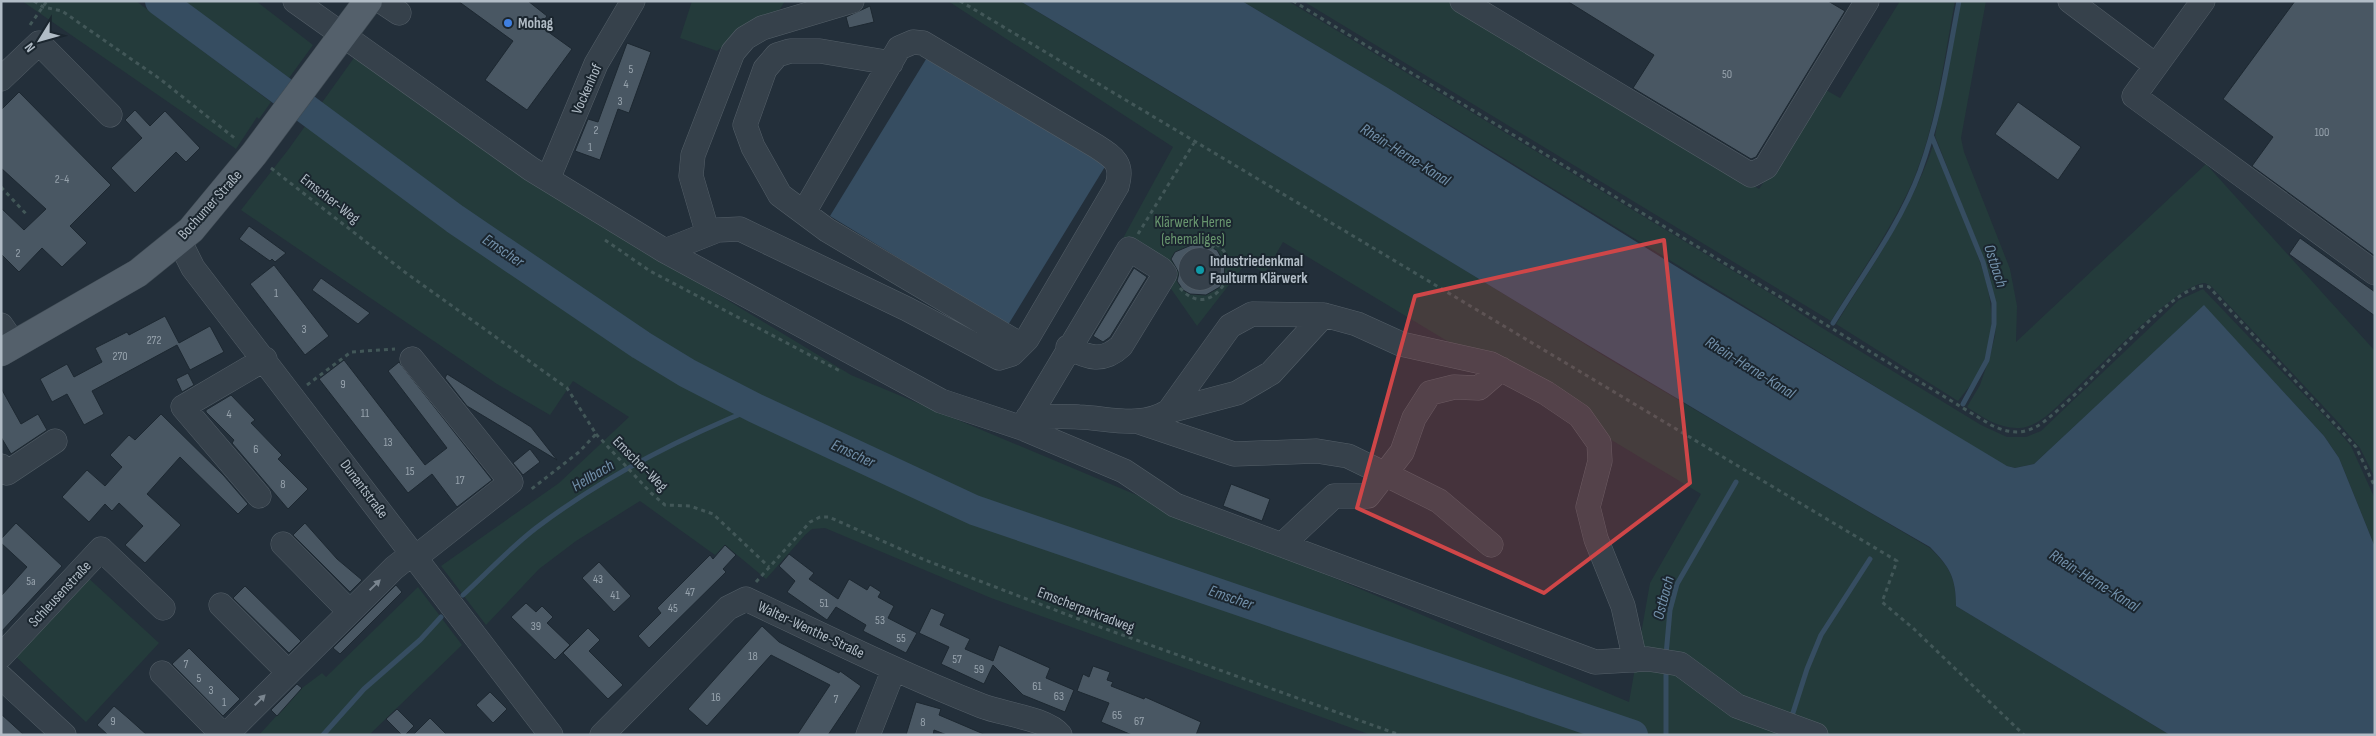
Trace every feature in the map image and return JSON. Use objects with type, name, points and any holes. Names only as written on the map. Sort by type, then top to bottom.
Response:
[{"type":"main road","name":"Bochumer Straße","points":[[5,341],[131,277],[179,240],[204,216],[254,154],[368,1]]},
{"type":"street","points":[[295,1],[455,117],[548,179],[665,251],[941,401],[1025,423],[1124,471],[1175,505],[1594,662],[1641,659],[1680,664],[1737,706],[1814,734]]},
{"type":"street","name":"Vockenhof","points":[[548,179],[596,64],[633,1]]},
{"type":"street","points":[[708,234],[691,176],[693,155],[733,52],[745,38],[762,28],[852,1]]},
{"type":"street","points":[[1462,1],[1751,174],[1766,167],[1868,1]]},
{"type":"street","points":[[2070,1],[2155,65]]},
{"type":"street","points":[[2203,1],[2134,96],[2375,273]]},
{"type":"street","points":[[665,251],[718,230],[740,230],[907,310],[999,358],[1012,354],[1027,339],[1117,186],[1121,174],[1114,158],[923,43],[913,42],[899,48],[804,212]]},
{"type":"street","points":[[1,80],[39,43],[110,115]]},
{"type":"street","points":[[891,63],[820,51],[790,51],[777,55],[765,69],[745,125],[762,166],[780,195],[827,230],[1021,345]]},
{"type":"street","name":"Dunantstraße","points":[[179,240],[193,268],[551,734]]},
{"type":"street","points":[[1025,423],[1068,347],[1129,248],[1161,269],[1164,274],[1122,346],[1114,353],[1102,357],[1086,357],[1068,347]]},
{"type":"street","points":[[1169,411],[1230,326],[1252,314],[1324,315],[1357,324],[1401,344],[1491,364],[1501,369],[1546,393],[1580,416],[1599,443],[1600,461],[1588,507],[1596,539],[1623,606],[1641,659]]},
{"type":"street","points":[[1139,422],[1160,417],[1169,411],[1237,393],[1271,373],[1324,315]]},
{"type":"street","points":[[162,673],[224,735],[394,568],[419,562],[511,482],[412,358]]},
{"type":"street","points":[[259,496],[183,407],[264,359]]},
{"type":"street","points":[[1282,545],[1334,496],[1368,496],[1402,452],[1414,418],[1430,393],[1454,387],[1479,388],[1501,369]]},
{"type":"street","points":[[1025,423],[1078,417],[1139,422],[1234,454],[1317,451],[1348,456],[1439,501],[1491,545]]},
{"type":"street","points":[[1,466],[7,473],[55,441]]},
{"type":"street","points":[[283,544],[349,611]]},
{"type":"street","name":"Schleusenstraße","points":[[1,656],[101,549],[163,608]]},
{"type":"street","name":"Walter-Wenthe-Straße","points":[[602,735],[728,608],[746,599],[894,669],[984,707],[1042,724],[1060,735]]},
{"type":"street","points":[[221,605],[288,672]]},
{"type":"street","points":[[868,735],[894,669]]},
{"type":"street","points":[[1,677],[64,735]]},
{"type":"path","name":"Emscher-Weg","points":[[34,1],[43,8],[62,11],[136,62],[406,273],[567,388],[596,434],[651,493],[665,505],[690,506],[713,514],[770,567]]},
{"type":"path","points":[[43,8],[47,1]]},
{"type":"path","points":[[960,1],[1194,143],[1897,561],[1882,602],[1914,629],[2024,735]]},
{"type":"path","points":[[1293,1],[1959,406],[2005,431],[2024,432],[2041,424],[2165,308],[2191,290],[2204,285],[2209,287],[2356,447],[2375,487]]},
{"type":"path","points":[[1129,248],[1194,143]]},
{"type":"path","points":[[1,187],[28,216]]},
{"type":"path","points":[[1200,299],[1219,293],[1225,286],[1231,267],[1224,252],[1215,243],[1204,262]]},
{"type":"path","points":[[293,396],[351,352],[396,349],[412,358]]},
{"type":"path","name":"Emscher-Weg","points":[[526,493],[579,452],[596,434]]},
{"type":"path","name":"Emscherparkradweg","points":[[770,567],[810,522],[820,517],[829,517],[925,560],[1090,624],[1400,735]]},
{"type":"path","points":[[746,599],[770,567]]},
{"type":"highlighted area","points":[[1664,240],[1690,483],[1544,593],[1357,508],[1415,296]]},
{"type":"green space","points":[[22,1],[136,1],[271,102],[259,119],[257,117],[236,149]]},
{"type":"green space","points":[[184,1],[256,1],[313,45],[289,78]]},
{"type":"green space","points":[[692,1],[785,1],[773,20],[745,28],[717,51],[680,38]]},
{"type":"green space","name":"Klärwerk Herne (ehemaliges)","points":[[948,1],[1020,1],[1390,224],[1609,359],[1930,548],[1947,567],[1953,580],[1956,606],[2170,735],[1371,735],[991,598],[825,528],[812,529],[805,535],[766,579],[725,545],[715,555],[640,501],[576,541],[539,569],[486,625],[441,566],[559,483],[629,417],[573,381],[550,415],[497,384],[241,210],[288,150],[356,55],[648,252],[851,375],[1629,702],[1650,583],[1701,494],[1283,242],[1265,273],[1246,263],[1197,326],[1167,283],[1116,251],[1173,147]]},
{"type":"green space","points":[[1242,1],[1288,1],[1773,295],[1819,326],[1981,425],[2007,437],[2026,437],[2041,431],[2179,300],[2203,289],[2351,446],[2375,499],[2375,547],[2339,458],[2324,436],[2204,306],[2034,464],[2015,468],[2003,465],[1453,127]]},
{"type":"green space","points":[[1303,1],[1448,1],[1759,189],[1826,90],[1840,98],[1900,1],[1955,1],[1929,134],[1915,176],[1887,232],[1831,321]]},
{"type":"green space","points":[[1960,1],[1986,1],[1961,138],[1964,152],[2010,269],[2017,306],[2016,342],[2206,164],[2375,351],[2375,478],[2360,448],[2337,421],[2211,286],[2205,283],[2192,287],[2155,313],[2056,408],[2033,425],[2019,428],[2005,427],[1967,407],[1980,385],[1989,359],[1995,336],[1996,315],[1990,276],[1935,136]]},
{"type":"green space","points":[[1934,143],[1985,276],[1991,311],[1989,346],[1983,364],[1975,379],[1958,401],[1836,324],[1903,214]]},
{"type":"green space","points":[[85,575],[159,643],[86,722],[13,654]]},
{"type":"green space","points":[[418,587],[462,645],[369,735],[259,735],[302,688],[322,673],[326,677]]},
{"type":"water","name":"Rhein-Herne-Kanal","points":[[1020,1],[1242,1],[1388,88],[1698,280],[2007,466],[2015,468],[2034,464],[2204,305],[2324,436],[2339,458],[2375,547],[2375,735],[2170,735],[1956,606],[1953,580],[1947,567],[1930,547],[1587,345]]},
{"type":"water","points":[[928,56],[1106,165],[1008,325],[830,216]]},
{"type":"building","points":[[458,1],[528,1],[547,16],[540,26],[572,49],[527,110],[485,80],[513,41]]},
{"type":"building","points":[[1567,1],[1828,1],[1845,11],[1756,157],[1751,159],[1633,88],[1654,55]]},
{"type":"building","points":[[2295,1],[2375,1],[2375,256],[2252,166],[2273,137],[2223,99]]},
{"type":"building","points":[[870,6],[874,22],[849,28],[846,17]]},
{"type":"building","points":[[627,43],[651,52],[629,113],[618,109],[600,160],[575,151],[588,119],[598,122]]},
{"type":"building","points":[[19,92],[111,185],[70,226],[87,243],[62,267],[42,248],[19,272],[1,254],[1,208],[24,230],[46,209],[1,168],[1,110]]},
{"type":"building","points":[[2018,102],[2081,147],[2058,180],[1995,134]]},
{"type":"building","points":[[135,110],[150,126],[165,111],[200,148],[186,162],[176,152],[135,193],[111,168],[142,138],[125,120]]},
{"type":"building","points":[[249,226],[286,253],[275,262],[272,259],[270,261],[239,239]]},
{"type":"building","points":[[2300,238],[2375,292],[2375,316],[2289,254]]},
{"type":"building","name":"Industriedenkmal Faulturm Klärwerk","points":[[1194,244],[1202,244],[1217,250],[1225,264],[1224,280],[1220,287],[1206,295],[1190,294],[1183,290],[1177,281],[1179,273],[1171,259],[1175,252]]},
{"type":"building","points":[[274,265],[329,336],[305,355],[250,284]]},
{"type":"building","points":[[1134,268],[1147,277],[1110,337],[1103,342],[1093,336]]},
{"type":"building","points":[[321,278],[370,313],[358,324],[312,290]]},
{"type":"building","points":[[165,316],[179,343],[210,326],[224,352],[190,370],[177,345],[92,391],[104,414],[84,425],[67,394],[52,402],[40,379],[67,364],[74,377],[102,362],[95,348],[127,332],[129,335]]},
{"type":"building","points":[[344,360],[425,465],[447,448],[388,371],[399,362],[492,480],[457,507],[432,474],[408,493],[319,379]]},
{"type":"building","points":[[188,373],[194,385],[182,392],[176,379]]},
{"type":"building","points":[[447,374],[531,427],[557,460],[467,406],[445,378]]},
{"type":"building","points":[[1,388],[21,424],[38,414],[47,430],[11,454],[1,437]]},
{"type":"building","points":[[231,395],[255,420],[251,423],[282,455],[278,459],[308,489],[288,509],[232,443],[234,440],[206,412],[206,410]]},
{"type":"building","points":[[161,414],[224,476],[248,504],[238,514],[180,457],[147,494],[181,525],[145,563],[125,545],[143,526],[119,503],[112,511],[105,504],[89,522],[62,497],[87,470],[105,486],[122,467],[110,455],[129,435],[135,440]]},
{"type":"building","points":[[530,449],[540,462],[523,475],[513,463]]},
{"type":"building","points":[[1231,484],[1270,499],[1262,521],[1223,506]]},
{"type":"building","points":[[16,523],[62,566],[1,632],[1,596],[27,567],[1,543],[1,539]]},
{"type":"building","points":[[305,523],[337,559],[362,580],[350,592],[293,535]]},
{"type":"building","points":[[725,545],[736,555],[723,569],[726,572],[649,648],[638,636],[661,613],[657,608],[710,555],[713,559]]},
{"type":"building","points":[[789,554],[814,573],[809,579],[838,599],[849,579],[867,590],[870,585],[881,592],[878,597],[894,606],[888,618],[917,633],[906,653],[863,631],[866,625],[836,607],[827,620],[787,592],[795,581],[779,566]]},
{"type":"building","points":[[599,562],[631,596],[614,612],[582,578]]},
{"type":"building","points":[[396,585],[402,592],[340,654],[333,648]]},
{"type":"building","points":[[245,586],[301,641],[289,653],[233,598]]},
{"type":"building","points":[[526,603],[536,612],[542,606],[553,617],[547,623],[570,645],[555,660],[511,617]]},
{"type":"building","points":[[931,608],[945,614],[940,625],[970,639],[965,649],[993,661],[999,645],[1050,668],[1046,678],[1074,690],[1065,712],[1023,695],[993,665],[984,684],[941,664],[949,647],[919,633]]},
{"type":"building","points":[[762,626],[779,642],[839,673],[840,671],[861,686],[828,735],[797,735],[830,685],[771,655],[707,726],[688,709]]},
{"type":"building","points":[[588,628],[600,640],[589,651],[623,685],[608,699],[563,653]]},
{"type":"building","points":[[189,648],[240,699],[223,716],[172,664]]},
{"type":"building","points":[[1093,666],[1110,672],[1107,680],[1113,682],[1111,686],[1144,699],[1145,697],[1201,722],[1196,735],[1132,735],[1101,722],[1109,703],[1077,691],[1083,674],[1089,677]]},
{"type":"building","points":[[297,684],[302,688],[277,716],[271,710]]},
{"type":"building","points":[[490,692],[507,709],[493,723],[476,705]]},
{"type":"building","points":[[916,702],[941,709],[939,715],[986,735],[947,735],[934,730],[933,735],[906,735]]},
{"type":"building","points":[[114,706],[147,735],[108,735],[97,725]]},
{"type":"building","points":[[397,709],[414,726],[405,735],[402,735],[386,719]]},
{"type":"building","points":[[1,714],[24,735],[1,735]]},
{"type":"building","points":[[430,718],[447,735],[413,735]]},
{"type":"waterway","name":"Emscher","points":[[160,1],[455,219],[641,345],[687,373],[755,408],[974,510],[1633,735]]},
{"type":"waterway","name":"Ostbach","points":[[1833,323],[1892,230],[1920,171],[1938,109],[1959,1]]},
{"type":"waterway","name":"Ostbach","points":[[1932,137],[1983,262],[1994,303],[1994,324],[1987,360],[1963,404]]},
{"type":"waterway","name":"Hellbach","points":[[463,595],[526,536],[587,493],[669,446],[755,408]]},
{"type":"waterway","name":"Ostbach","points":[[1666,655],[1670,610],[1677,584],[1736,482]]},
{"type":"waterway","name":"Ostbach","points":[[1791,719],[1807,669],[1821,635],[1870,559]]},
{"type":"waterway","name":"Hellbach","points":[[323,735],[364,689],[420,640],[441,617]]},
{"type":"waterway","name":"Ostbach","points":[[1666,668],[1666,735]]},
{"type":"place","name":"Mohag","points":[[508,23]]},
{"type":"place","name":"Industriedenkmal Faulturm Klärwerk","points":[[1200,270]]}]
